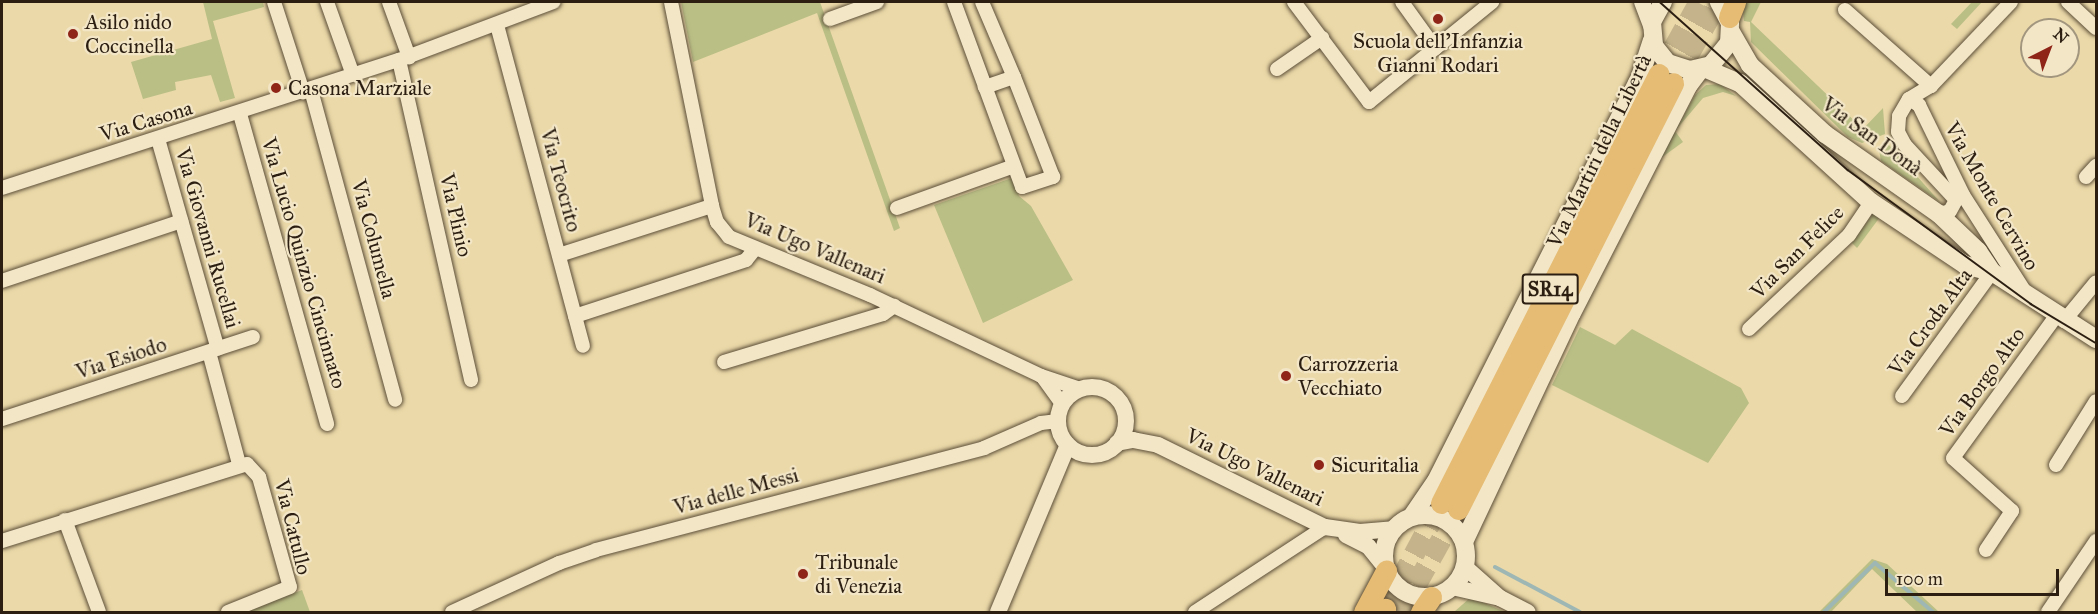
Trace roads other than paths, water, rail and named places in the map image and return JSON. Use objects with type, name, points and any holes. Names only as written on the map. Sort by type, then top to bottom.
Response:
[{"type":"main road","points":[[1652,33],[1663,2]]},
{"type":"main road","name":"Via San Donà","points":[[1702,69],[1725,52],[1728,13]]},
{"type":"main road","name":"Via San Donà","points":[[1728,13],[1750,65],[1825,134],[1939,214],[1978,252],[1992,272],[2060,319],[2097,339]]},
{"type":"main road","name":"Via San Donà","points":[[1652,33],[1668,63],[1684,69],[1702,69],[1740,83],[1871,202],[1965,265],[1992,272]]},
{"type":"main road","name":"Via Martiri della Libertà","points":[[1412,516],[1436,481],[1640,77],[1652,33]]},
{"type":"main road","points":[[1386,569],[1404,592],[1426,605],[1452,587],[1465,567],[1464,542],[1572,313],[1688,86],[1702,69]]},
{"type":"main road","name":"Via Martiri della Libertà","points":[[1449,506],[1666,79]]},
{"type":"main road","points":[[1364,612],[1386,569],[1385,547],[1394,529],[1412,516],[1437,516],[1449,522],[1464,542]]},
{"type":"street","points":[[274,2],[307,91]]},
{"type":"street","points":[[327,2],[353,75]]},
{"type":"street","points":[[389,2],[404,59]]},
{"type":"street","name":"Via Casona","points":[[2,188],[240,114],[404,59],[497,26],[549,2]]},
{"type":"street","name":"Via Ugo Vallenari","points":[[671,2],[712,206],[717,222],[729,237],[754,250],[894,306],[1041,376],[1080,389]]},
{"type":"street","points":[[830,19],[850,6],[877,2]]},
{"type":"street","points":[[954,2],[1022,187],[1053,177],[982,2]]},
{"type":"street","points":[[1294,2],[1369,102],[1492,2]]},
{"type":"street","points":[[1402,2],[1435,48]]},
{"type":"street","name":"Via San Donà","points":[[1642,2],[1652,33]]},
{"type":"street","name":"Via Monte Cervino","points":[[1939,214],[1950,211],[1956,200],[1901,139],[1899,116],[1909,99],[1931,86],[2011,2]]},
{"type":"street","points":[[2072,6],[2097,28]]},
{"type":"street","points":[[1845,10],[1931,86]]},
{"type":"street","name":"Via Teocrito","points":[[497,26],[583,346]]},
{"type":"street","points":[[1277,69],[1322,38]]},
{"type":"street","name":"Via Plinio","points":[[404,59],[471,380]]},
{"type":"street","points":[[985,87],[1014,77]]},
{"type":"street","name":"Via Monte Cervino","points":[[1923,113],[1931,86]]},
{"type":"street","name":"Via Columella","points":[[307,91],[395,400]]},
{"type":"street","name":"Via Monte Cervino","points":[[1909,99],[1923,113],[1985,231],[2029,299]]},
{"type":"street","name":"Via Lucio Quinzio Cincinnato","points":[[240,114],[327,424]]},
{"type":"street","name":"Via Giovanni Rucellai","points":[[158,139],[181,221],[239,464]]},
{"type":"street","points":[[897,208],[1014,166]]},
{"type":"street","points":[[2086,177],[2097,166]]},
{"type":"street","name":"Via San Felice","points":[[1749,329],[1849,235],[1871,202]]},
{"type":"street","points":[[559,255],[712,206]]},
{"type":"street","points":[[2,281],[181,221]]},
{"type":"street","points":[[1965,265],[1978,252],[1985,231]]},
{"type":"street","points":[[575,316],[746,260],[754,250]]},
{"type":"street","name":"Via Croda Alta","points":[[1902,396],[1992,272]]},
{"type":"street","points":[[2060,319],[2097,282]]},
{"type":"street","points":[[724,362],[872,318],[894,306]]},
{"type":"street","name":"Via Borgo Alto","points":[[1986,550],[2012,512],[1953,458],[2060,319]]},
{"type":"street","name":"Via Esiodo","points":[[2,419],[253,337]]},
{"type":"street","name":"Via Ugo Vallenari","points":[[1041,376],[1056,390],[1062,404]]},
{"type":"street","points":[[998,612],[1042,502],[1055,481],[1090,455],[1100,454],[1117,443],[1127,425],[1125,414],[1114,396],[1106,390],[1080,389],[1062,404],[1062,433],[1055,481]]},
{"type":"street","points":[[2056,465],[2097,402]]},
{"type":"street","name":"Via Ugo Vallenari","points":[[1125,414],[1158,445]]},
{"type":"street","name":"Via delle Messi","points":[[452,612],[576,556],[984,448],[1037,426],[1062,433]]},
{"type":"street","points":[[1062,433],[1090,455]]},
{"type":"street","name":"Via Ugo Vallenari","points":[[1117,443],[1133,440],[1158,445],[1368,546],[1386,569]]},
{"type":"street","points":[[2,541],[239,464]]},
{"type":"street","name":"Via Catullo","points":[[228,612],[290,587],[259,477],[252,466],[239,464]]},
{"type":"street","points":[[65,520],[99,612]]},
{"type":"street","points":[[1195,612],[1328,528],[1370,532],[1394,529]]},
{"type":"street","points":[[2052,611],[2097,541]]},
{"type":"street","points":[[1465,567],[1500,598]]},
{"type":"street","points":[[1452,587],[1500,598],[1528,612]]},
{"type":"waterway","points":[[1824,612],[1875,563],[1933,612]]},
{"type":"waterway","points":[[1495,567],[1580,612]]},
{"type":"tunnel","points":[[1659,74],[1699,2]]},
{"type":"tunnel","points":[[1673,82],[1718,2]]},
{"type":"tunnel","points":[[1385,609],[1441,503]]},
{"type":"tunnel","points":[[1401,612],[1458,509]]},
{"type":"tram line","points":[[1660,2],[1848,170],[2031,304],[2096,343]]},
{"type":"place","name":"Scuola dell’Infanzia Gianni Rodari","points":[[1438,19]]},
{"type":"place","name":"Asilo nido Coccinella","points":[[73,34]]},
{"type":"place","name":"Casona Marziale","points":[[276,88]]},
{"type":"place","name":"Carrozzeria Vecchiato","points":[[1286,376]]},
{"type":"place","name":"Sicuritalia","points":[[1319,465]]},
{"type":"place","name":"Tribunale di Venezia","points":[[803,574]]}]
